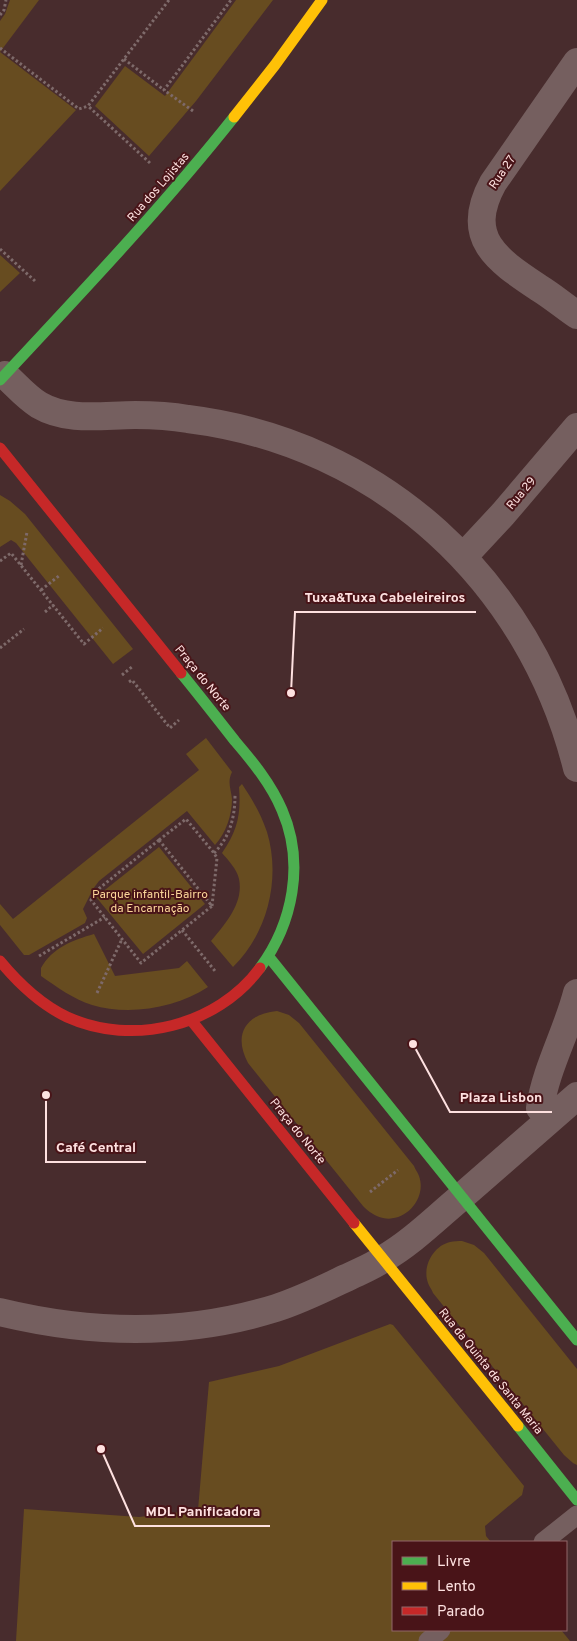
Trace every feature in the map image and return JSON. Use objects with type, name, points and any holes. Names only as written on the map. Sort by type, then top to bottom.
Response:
[{"type":"street","name":"Rua dos Lojistas","points":[[3,377],[133,237],[208,150],[276,65],[322,0]]},
{"type":"street","name":"Rua 27","points":[[577,62],[493,183],[486,197],[482,212],[482,228],[486,241],[498,259],[508,268],[577,315]]},
{"type":"street","points":[[3,377],[38,405],[52,411],[70,416],[138,415],[188,419],[238,427],[286,442],[332,461],[376,486],[418,515],[462,557],[489,587],[514,621],[539,664],[562,718],[577,768]]},
{"type":"street","name":"Rua 29","points":[[462,557],[503,514],[577,427]]},
{"type":"street","name":"Praça do Norte","points":[[0,448],[259,770],[275,795],[287,822],[293,851],[294,881],[289,911],[280,938],[265,964],[245,986],[222,1005],[196,1019],[169,1027],[138,1031],[108,1029],[80,1022],[53,1009],[28,992],[0,961]]},
{"type":"street","points":[[269,957],[577,1340]]},
{"type":"street","points":[[550,1119],[540,1108],[543,1088],[577,993]]},
{"type":"street","name":"Praça do Norte","points":[[191,1020],[384,1259]]},
{"type":"street","points":[[0,1312],[31,1320],[78,1326],[128,1330],[179,1328],[229,1320],[278,1307],[316,1293],[384,1259],[423,1230],[577,1096]]},
{"type":"street","name":"Rua da Quinta de Santa Maria","points":[[384,1259],[577,1500]]},
{"type":"street","points":[[0,1321],[31,1320]]},
{"type":"lane","points":[[544,1541],[577,1515]]},
{"type":"lane","points":[[428,1641],[440,1631]]},
{"type":"path","points":[[0,15],[4,10],[6,0]]},
{"type":"path","points":[[0,48],[79,109],[88,106],[169,0]]},
{"type":"path","points":[[164,90],[232,0]]},
{"type":"path","points":[[124,59],[193,111]]},
{"type":"path","points":[[88,106],[150,163]]},
{"type":"path","points":[[0,248],[35,281]]},
{"type":"path","points":[[21,565],[23,552]]},
{"type":"path","points":[[0,561],[11,553],[84,644],[92,637]]},
{"type":"path","points":[[41,590],[49,584]]},
{"type":"path","points":[[45,612],[53,605]]},
{"type":"path","points":[[0,648],[24,629]]},
{"type":"path","points":[[129,682],[132,680],[170,728]]},
{"type":"path","points":[[214,853],[223,844],[230,830],[234,814],[234,791]]},
{"type":"path","points":[[186,819],[214,853],[217,858],[212,906],[141,963],[91,900],[96,891],[159,840],[186,819]]},
{"type":"path","points":[[159,840],[212,906]]},
{"type":"path","points":[[32,960],[105,917]]},
{"type":"path","points":[[182,930],[218,975]]},
{"type":"path","points":[[95,997],[122,938]]},
{"type":"path","points":[[363,1198],[405,1164]]},
{"type":"green space","points":[[10,0],[39,0],[0,52],[0,21],[5,14]]},
{"type":"green space","points":[[236,0],[273,0],[196,101],[149,156],[95,106],[125,66],[165,96]]},
{"type":"green space","points":[[0,52],[76,110],[0,191]]},
{"type":"green space","points":[[0,255],[20,273],[0,292]]},
{"type":"green space","points":[[0,495],[25,514],[133,649],[113,664],[16,543],[11,540],[0,547]]},
{"type":"green space","points":[[206,738],[232,772],[230,782],[232,799],[230,817],[215,845],[187,811],[99,881],[83,909],[87,918],[85,923],[29,955],[24,955],[0,925],[0,904],[13,919],[199,770],[186,754]]},
{"type":"green space","points":[[242,784],[256,807],[267,832],[273,868],[272,886],[263,921],[255,938],[233,967],[211,941],[232,913],[239,896],[238,875],[222,853],[235,829],[239,814],[239,787]]},
{"type":"green space","name":"Parque infantil-Bairro da Encarnação","points":[[159,847],[205,904],[143,954],[96,897]]},
{"type":"green space","points":[[94,934],[115,976],[179,968],[187,961],[208,987],[167,1005],[137,1010],[121,1010],[92,1005],[65,992],[41,976],[41,968],[57,950],[71,942]]},
{"type":"green space","points":[[277,1011],[289,1015],[299,1023],[414,1166],[421,1184],[420,1193],[413,1207],[407,1213],[391,1219],[375,1215],[365,1208],[248,1063],[242,1043],[242,1035],[245,1028],[257,1016]]},
{"type":"green space","points":[[462,1241],[474,1245],[484,1253],[577,1369],[577,1465],[564,1455],[433,1293],[427,1277],[430,1258],[444,1244]]},
{"type":"green space","points":[[390,1324],[393,1325],[524,1486],[522,1495],[485,1526],[486,1536],[490,1541],[392,1541],[392,1631],[562,1631],[570,1641],[16,1641],[24,1509],[139,1517],[198,1510],[209,1382],[279,1366]]},
{"type":"traffic: fast","points":[[0,380],[149,218],[234,117]]},
{"type":"traffic: fast","points":[[181,673],[273,791],[289,830],[294,871],[288,912],[281,932],[260,968]]},
{"type":"traffic: fast","points":[[269,957],[577,1340]]},
{"type":"traffic: fast","points":[[518,1426],[577,1500]]},
{"type":"traffic: slow","points":[[234,117],[275,65],[322,0]]},
{"type":"traffic: slow","points":[[354,1223],[518,1426]]},
{"type":"traffic: jam","points":[[0,448],[181,673]]},
{"type":"traffic: jam","points":[[0,961],[30,993],[57,1012],[92,1026],[119,1030],[146,1030],[172,1025],[197,1017],[221,1004],[242,988],[260,968]]},
{"type":"traffic: jam","points":[[191,1020],[354,1223]]},
{"type":"place","name":"Tuxa&Tuxa Cabeleireiros","points":[[291,693]]},
{"type":"place","name":"Plaza Lisbon","points":[[413,1044]]},
{"type":"place","name":"Café Central","points":[[46,1095]]},
{"type":"place","name":"MDL Panificadora","points":[[101,1449]]}]
